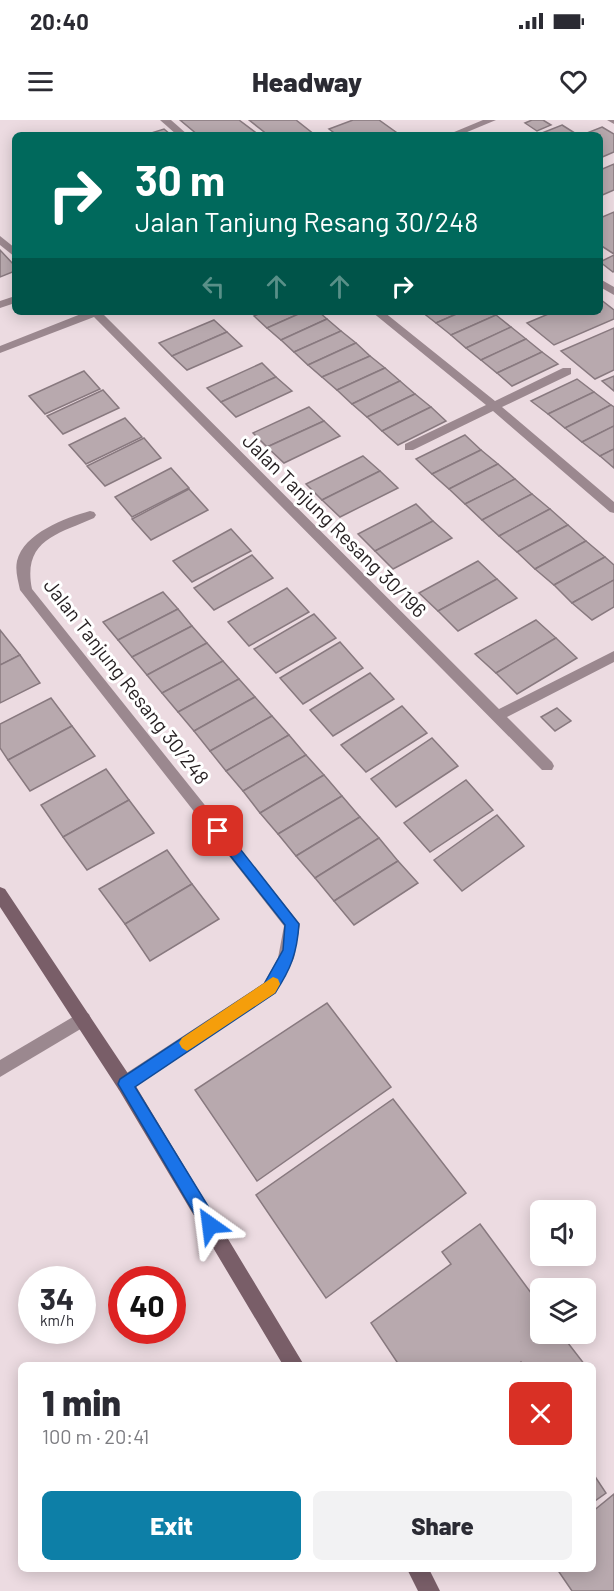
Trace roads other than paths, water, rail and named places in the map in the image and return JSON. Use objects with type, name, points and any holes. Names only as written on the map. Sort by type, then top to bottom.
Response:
[{"type":"street","points":[[165,120],[179,132]]},
{"type":"street","points":[[461,132],[491,120]]},
{"type":"street","points":[[0,239],[12,251]]},
{"type":"street","points":[[1,350],[88,315]]},
{"type":"street","name":"Jalan Tanjung Resang 30/196","points":[[98,315],[547,766]]},
{"type":"street","points":[[381,315],[494,406],[614,509]]},
{"type":"street","points":[[409,447],[567,371]]},
{"type":"street","name":"Jalan Tanjung Resang 30/248","points":[[90,515],[36,540],[23,560],[21,575],[26,590],[292,924],[290,950],[270,988],[125,1084]]},
{"type":"street","points":[[497,716],[614,656]]},
{"type":"street","points":[[0,894],[125,1084],[292,1362]]},
{"type":"street","points":[[0,1070],[83,1019]]},
{"type":"street","points":[[419,1572],[430,1591]]}]
